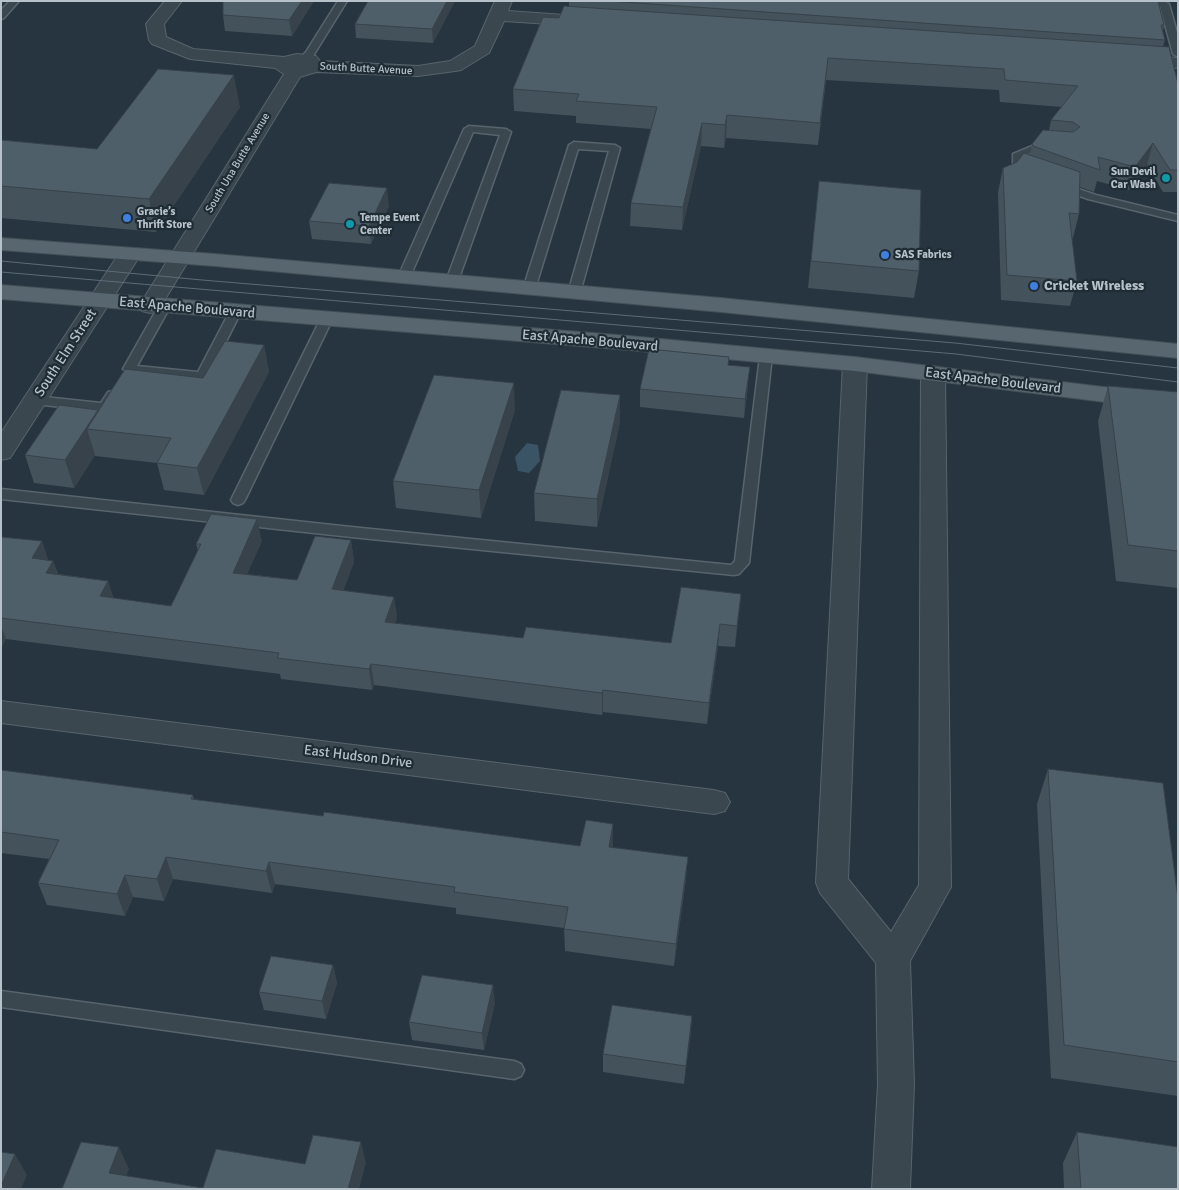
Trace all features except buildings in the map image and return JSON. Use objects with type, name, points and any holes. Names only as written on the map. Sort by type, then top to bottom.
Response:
[{"type":"main road","points":[[1,244],[181,257],[910,322],[1178,351]]},
{"type":"main road","name":"East Apache Boulevard","points":[[1,292],[855,364],[1178,404]]},
{"type":"street","name":"South Butte Avenue","points":[[174,1],[156,24],[158,40],[190,54],[302,65],[418,72],[455,66],[483,49],[501,8]]},
{"type":"street","points":[[501,8],[597,22]]},
{"type":"street","points":[[1119,59],[1178,63]]},
{"type":"street","name":"South Una Butte Avenue","points":[[157,306],[181,257],[302,65]]},
{"type":"street","name":"South Elm Street","points":[[1,452],[130,254]]},
{"type":"street","points":[[855,364],[832,883],[893,960]]},
{"type":"street","points":[[891,1189],[896,1084],[893,960],[935,887],[933,373]]},
{"type":"street","name":"East Hudson Drive","points":[[1,712],[714,802]]},
{"type":"lane","points":[[1,16],[15,1]]},
{"type":"lane","points":[[302,65],[343,1]]},
{"type":"lane","points":[[1148,1],[1164,4],[1178,54]]},
{"type":"lane","points":[[404,277],[469,129],[506,132],[452,281]]},
{"type":"lane","points":[[529,289],[574,145],[615,148],[574,293]]},
{"type":"lane","points":[[1060,148],[1037,147],[1018,154],[1018,164],[1021,172],[1092,197],[1178,218]]},
{"type":"lane","points":[[35,400],[106,408],[124,377],[157,306]]},
{"type":"lane","points":[[124,377],[202,376],[235,312]]},
{"type":"lane","points":[[238,500],[326,320]]},
{"type":"lane","points":[[1,494],[350,532],[734,570],[742,564],[766,356]]},
{"type":"lane","points":[[1,999],[514,1070]]},
{"type":"water","points":[[527,443],[538,445],[540,461],[529,473],[518,471],[515,457]]},
{"type":"tram line","points":[[1,261],[202,280],[955,343],[1178,368]]},
{"type":"tram line","points":[[1,272],[956,354],[1178,382]]},
{"type":"place","name":"Sun Devil Car Wash","points":[[1166,178]]},
{"type":"place","name":"Gracie’s Thrift Store","points":[[127,218]]},
{"type":"place","name":"Tempe Event Center","points":[[350,224]]},
{"type":"place","name":"SAS Fabrics","points":[[885,255]]},
{"type":"place","name":"Cricket Wireless","points":[[1034,286]]}]
